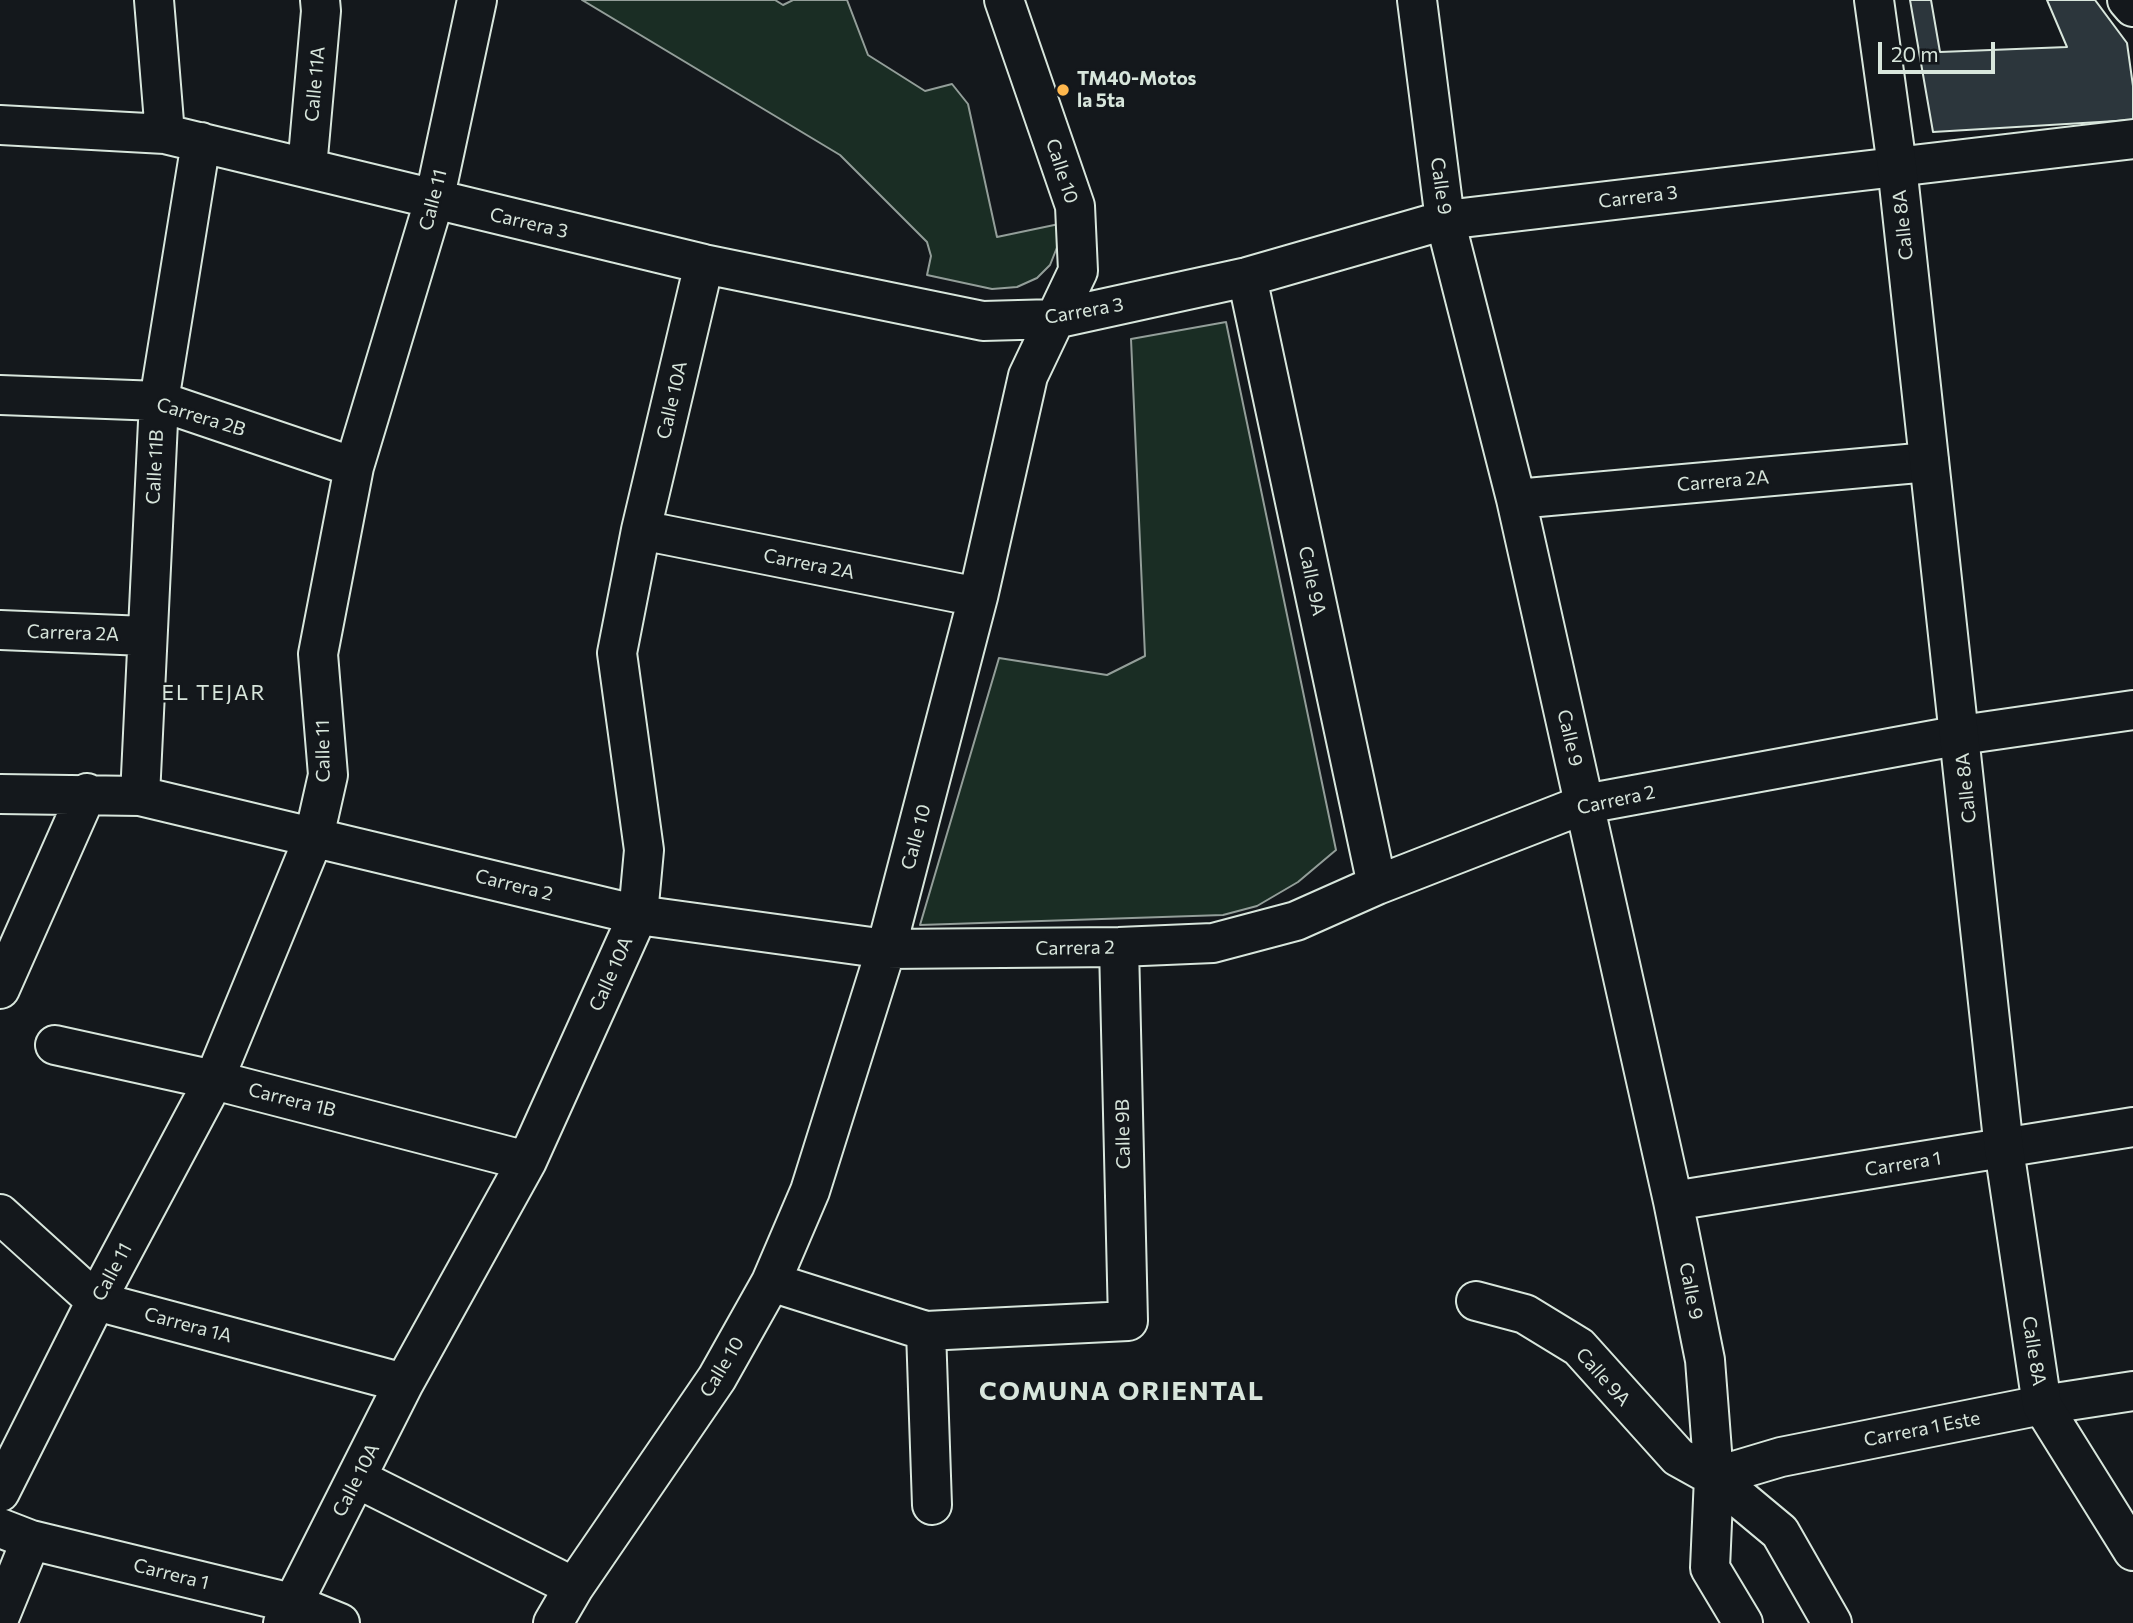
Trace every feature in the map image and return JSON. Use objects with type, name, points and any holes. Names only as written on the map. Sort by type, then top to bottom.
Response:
[{"type":"street","name":"Calle 11B","points":[[140,796],[145,636],[159,401],[183,138],[154,0]]},
{"type":"street","name":"Calle 11A","points":[[307,168],[320,0]]},
{"type":"street","name":"Calle 11","points":[[0,1492],[96,1301],[214,1080],[314,836],[328,775],[318,654],[354,467],[434,201],[477,0]]},
{"type":"street","name":"Calle 10","points":[[553,1623],[574,1587],[717,1378],[771,1282],[810,1191],[886,949],[978,597],[1028,376],[1078,271],[1076,206],[1004,0]]},
{"type":"street","name":"Calle 9","points":[[1417,0],[1445,220],[1516,499],[1673,1200],[1705,1360],[1714,1477],[1696,1574],[1743,1623]]},
{"type":"street","name":"Calle 8A","points":[[1874,0],[1897,166],[2004,1149],[2042,1405],[2133,1551]]},
{"type":"street","points":[[2127,0],[2133,7]]},
{"type":"street","name":"Carrera 3","points":[[0,125],[183,138],[434,201],[704,264],[983,321],[1055,319],[1247,277],[1445,220],[2133,139]]},
{"type":"street","name":"Calle 10A","points":[[287,1613],[358,1479],[404,1383],[527,1161],[638,915],[644,850],[618,653],[640,530],[704,264]]},
{"type":"street","name":"Calle 9A","points":[[1247,277],[1377,885]]},
{"type":"street","name":"Carrera 2B","points":[[0,395],[159,401],[354,467]]},
{"type":"street","name":"Carrera 2A","points":[[1516,499],[1929,462]]},
{"type":"street","name":"Carrera 2A","points":[[640,530],[978,597]]},
{"type":"street","name":"Carrera 2A","points":[[0,630],[145,636]]},
{"type":"street","name":"Carrera 2","points":[[0,794],[87,793],[140,796],[638,915],[886,949],[1119,947],[1213,943],[1296,921],[1377,885],[1585,804],[1961,735],[2133,710]]},
{"type":"street","points":[[0,989],[87,793]]},
{"type":"street","name":"Calle 9B","points":[[926,1331],[1128,1321],[1119,947]]},
{"type":"street","name":"Carrera 1B","points":[[55,1045],[214,1080],[527,1161]]},
{"type":"street","name":"Carrera 1","points":[[1673,1200],[2133,1127]]},
{"type":"street","name":"Carrera 1A","points":[[0,1214],[96,1301],[404,1383]]},
{"type":"street","points":[[771,1282],[926,1331],[932,1505]]},
{"type":"street","name":"Calle 9A","points":[[1476,1301],[1525,1314],[1579,1347],[1678,1457],[1714,1477]]},
{"type":"street","name":"Carrera 1 Este","points":[[1714,1477],[1781,1457],[2042,1405],[2133,1391]]},
{"type":"street","points":[[1714,1477],[1780,1532],[1832,1623]]},
{"type":"street","points":[[358,1479],[574,1587]]},
{"type":"street","points":[[0,1616],[15,1534]]},
{"type":"street","name":"Carrera 1","points":[[15,1534],[287,1613],[340,1623]]},
{"type":"green space","points":[[582,0],[775,0],[783,5],[793,0],[847,0],[868,55],[925,91],[952,84],[968,104],[997,237],[1059,224],[1058,245],[1050,265],[1037,278],[1017,287],[992,289],[927,275],[931,256],[927,242],[840,155]]},
{"type":"green space","points":[[1226,322],[1336,850],[1298,882],[1257,906],[1223,915],[920,925],[999,658],[1107,675],[1145,656],[1131,339]]},
{"type":"building","points":[[1910,0],[1931,0],[1940,52],[2067,47],[2047,0],[2095,0],[2127,43],[2133,86],[2133,120],[1933,132]]},
{"type":"place","name":"TM40-Motos la 5ta","points":[[1063,90]]},
{"type":"district","name":"EL TEJAR","points":[[214,693]]},
{"type":"district","name":"COMUNA ORIENTAL","points":[[1122,1391]]}]
